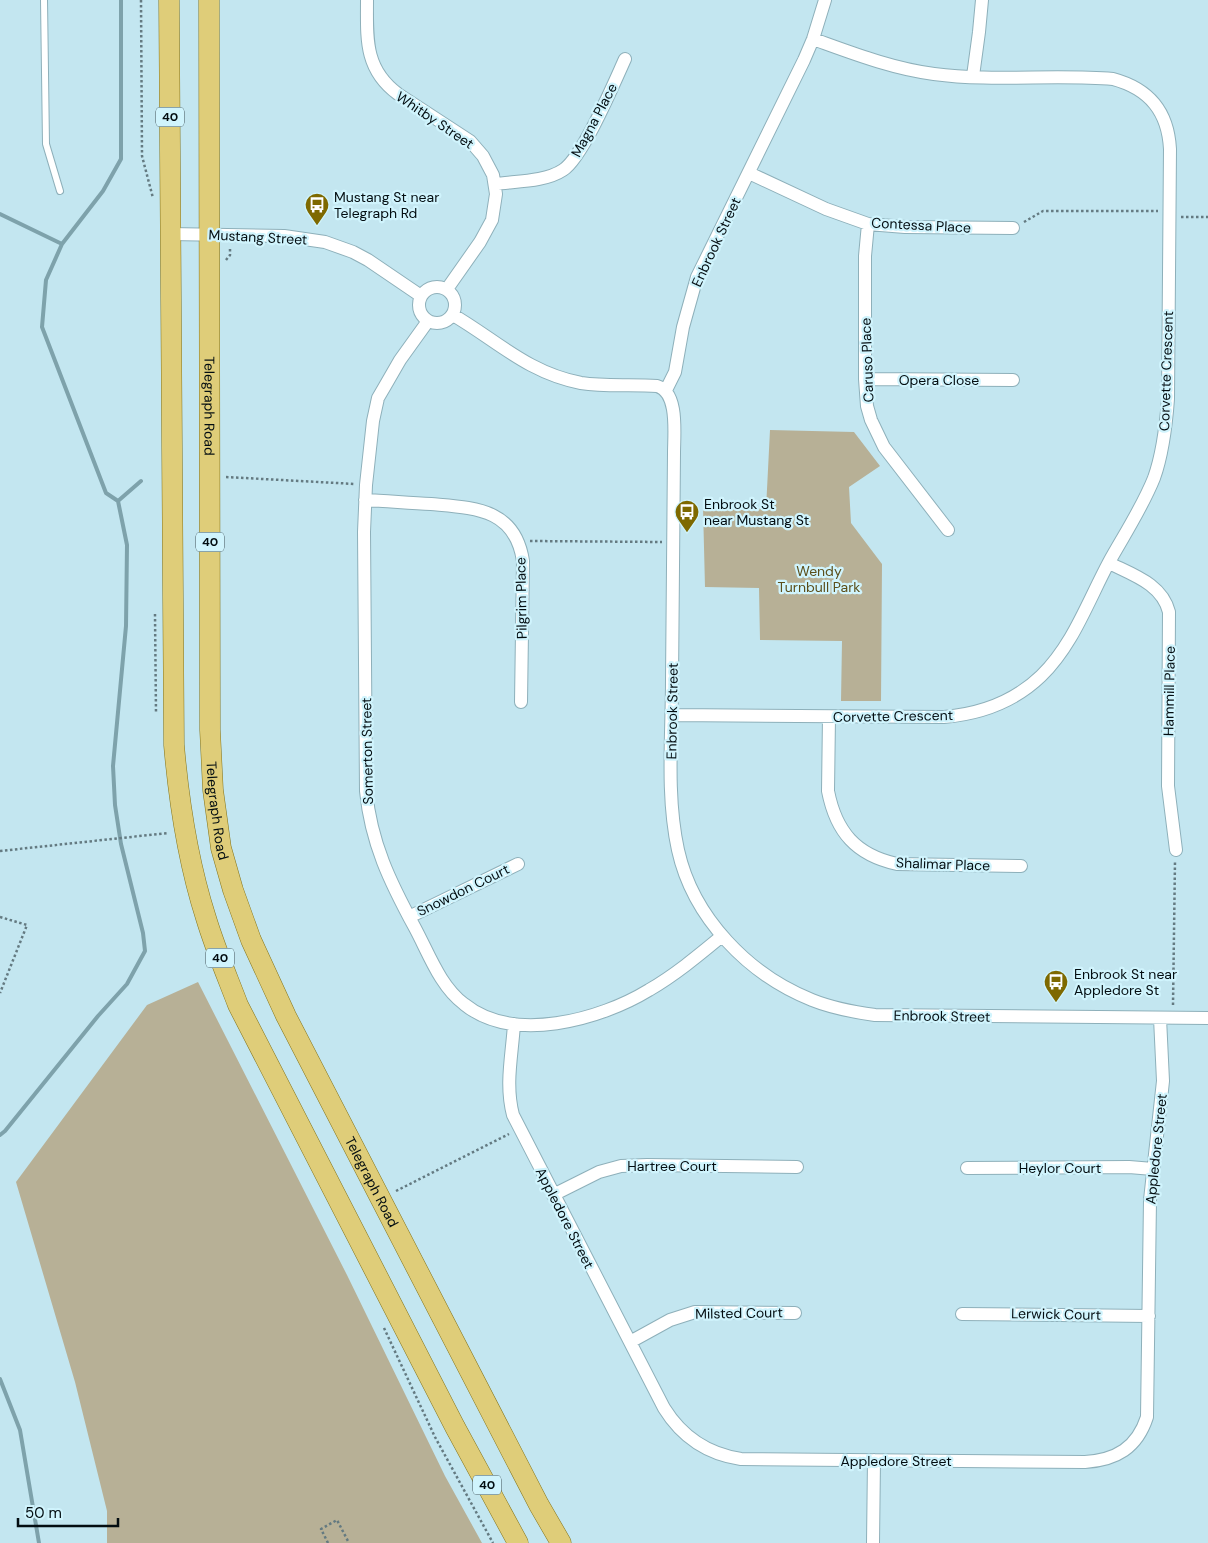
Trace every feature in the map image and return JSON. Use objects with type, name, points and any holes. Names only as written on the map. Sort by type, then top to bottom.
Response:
[{"type":"main road","name":"40","points":[[169,0],[174,745],[177,778],[190,854],[205,917],[238,1005],[455,1426],[518,1543]]},
{"type":"main road","name":"Telegraph Road","points":[[209,0],[211,763],[216,821],[226,867],[241,916],[286,1016],[530,1487],[561,1543]]},
{"type":"street","name":"Whitby Street","points":[[367,0],[369,48],[375,69],[381,78],[389,88],[470,141],[490,166],[495,184],[495,203],[492,220],[480,242],[447,289]]},
{"type":"street","name":"Enbrook Street","points":[[825,0],[813,39],[804,60],[697,277],[683,327],[675,372],[666,390],[670,395],[673,411],[674,452],[673,810],[678,851],[690,885],[701,906],[722,936],[745,959],[774,981],[813,1001],[852,1011],[896,1015],[1208,1018]]},
{"type":"street","points":[[973,76],[982,0]]},
{"type":"street","name":"Corvette Crescent","points":[[672,715],[957,716],[986,709],[1013,697],[1040,677],[1064,648],[1139,510],[1150,486],[1163,443],[1168,399],[1170,136],[1167,124],[1159,109],[1149,97],[1124,82],[1101,78],[934,74],[907,69],[813,39]]},
{"type":"street","name":"Magna Place","points":[[495,184],[548,176],[570,165],[580,151],[626,59]]},
{"type":"street","name":"Contessa Place","points":[[748,173],[826,209],[868,224],[1014,228]]},
{"type":"street","name":"Caruso Place","points":[[868,224],[865,256],[865,379],[867,406],[884,447],[948,530]]},
{"type":"street","name":"Mustang Street","points":[[170,234],[284,236],[325,242],[347,249],[368,260],[422,296]]},
{"type":"street","points":[[442,287],[447,289],[452,293],[456,304],[453,315],[439,323],[428,321],[419,307],[422,296],[430,288],[442,287]]},
{"type":"street","points":[[453,315],[512,355],[540,371],[557,377],[582,383],[657,386],[666,390]]},
{"type":"street","name":"Somerton Street","points":[[428,321],[400,360],[378,398],[373,421],[366,485],[366,771],[368,809],[381,859],[409,917],[451,992],[463,1004],[495,1021],[530,1026],[561,1022],[615,1007],[632,1000],[661,983],[722,936]]},
{"type":"street","name":"Opera Close","points":[[865,379],[1013,380]]},
{"type":"street","name":"Pilgrim Place","points":[[365,500],[471,507],[489,512],[504,523],[518,543],[523,561],[521,702]]},
{"type":"street","name":"Hammill Place","points":[[1109,563],[1149,583],[1160,592],[1167,605],[1170,621],[1168,786],[1176,850]]},
{"type":"street","name":"Shalimar Place","points":[[829,717],[828,791],[830,802],[845,834],[865,853],[886,862],[897,864],[1021,866]]},
{"type":"street","name":"Snowdon Court","points":[[409,917],[518,864]]},
{"type":"street","name":"Appledore Street","points":[[514,1024],[509,1067],[509,1093],[513,1115],[672,1421],[691,1440],[728,1457],[741,1459],[1085,1462],[1104,1460],[1128,1448],[1140,1434],[1147,1417],[1150,1222],[1153,1169],[1164,1081],[1166,1018]]},
{"type":"street","name":"Hartree Court","points":[[553,1195],[599,1172],[620,1166],[797,1167]]},
{"type":"street","name":"Heylor Court","points":[[966,1168],[1130,1167],[1153,1169]]},
{"type":"street","name":"Milsted Court","points":[[630,1342],[670,1320],[695,1312],[796,1312]]},
{"type":"street","name":"Lerwick Court","points":[[962,1314],[1149,1316]]},
{"type":"street","points":[[873,1543],[874,1460]]},
{"type":"lane","points":[[44,0],[46,144],[60,191]]},
{"type":"path","points":[[142,0],[142,163],[153,200]]},
{"type":"path","points":[[1014,228],[1043,211],[1169,214],[1208,217]]},
{"type":"path","points":[[225,477],[366,485]]},
{"type":"path","points":[[518,543],[526,541],[673,542]]},
{"type":"path","points":[[155,614],[156,722]]},
{"type":"path","points":[[167,826],[170,840]]},
{"type":"path","points":[[0,850],[168,833]]},
{"type":"path","points":[[1166,1018],[1176,850]]},
{"type":"path","points":[[0,918],[27,925],[0,993]]},
{"type":"path","points":[[394,1192],[519,1128]]},
{"type":"path","points":[[382,1324],[435,1437],[493,1543]]},
{"type":"path","points":[[328,1543],[321,1529],[337,1520],[350,1543]]},
{"type":"green space","name":"Wendy Turnbull Park","points":[[770,430],[854,432],[880,466],[849,487],[851,523],[882,564],[881,701],[841,701],[842,641],[760,640],[759,588],[705,587],[703,507],[766,509]]},
{"type":"green space","points":[[198,982],[347,1275],[445,1476],[482,1543],[107,1543],[107,1511],[75,1382],[16,1182],[147,1005]]},
{"type":"waterway","points":[[0,1135],[98,1016],[127,984],[145,951],[143,933],[121,844],[115,805],[113,766],[126,626],[127,545],[118,501],[106,493],[42,327],[46,280],[62,244],[103,191],[121,159],[121,0]]},
{"type":"waterway","points":[[0,214],[62,244]]},
{"type":"waterway","points":[[118,501],[141,481]]},
{"type":"waterway","points":[[0,1379],[20,1430],[39,1543]]},
{"type":"place","name":"Mustang St near Telegraph Rd","points":[[317,226]]},
{"type":"place","name":"Enbrook St near Mustang St","points":[[687,533]]},
{"type":"place","name":"Enbrook St near Appledore St","points":[[1056,1003]]}]
